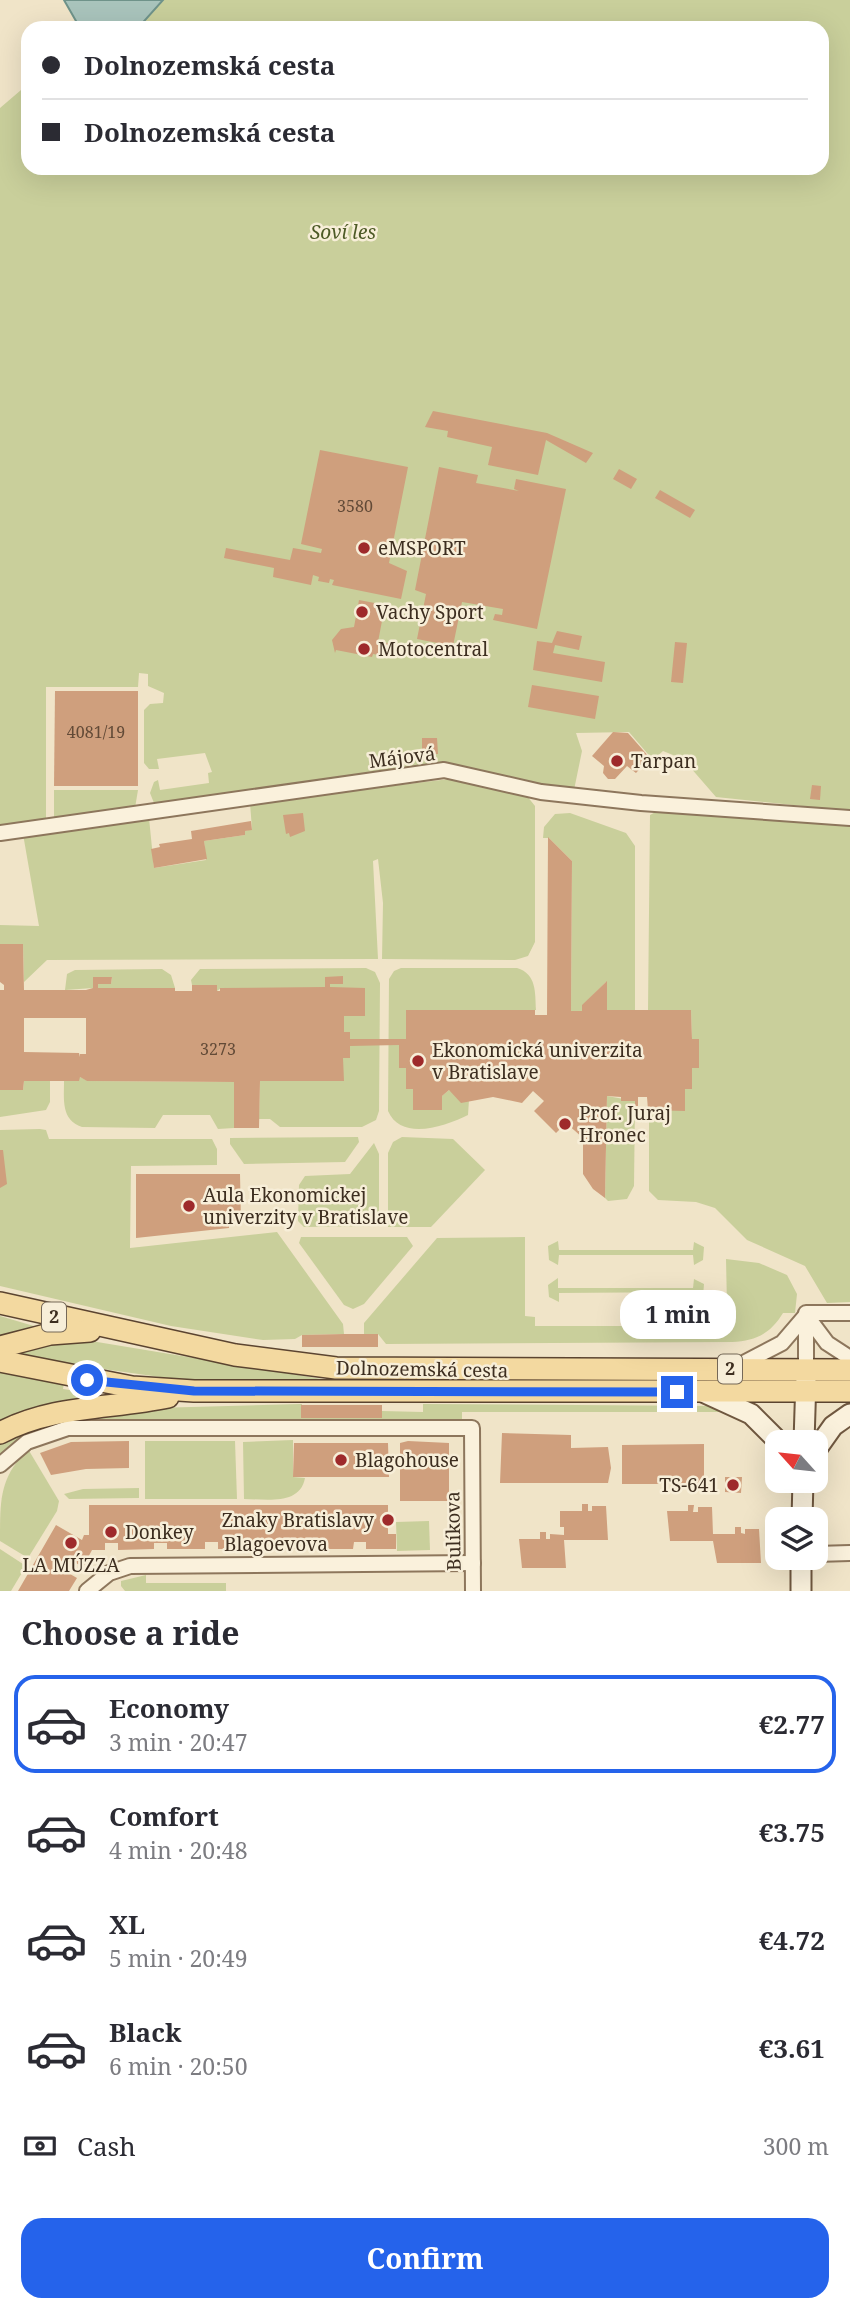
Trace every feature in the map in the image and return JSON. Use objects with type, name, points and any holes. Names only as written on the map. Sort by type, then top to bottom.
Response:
[{"type":"main road","name":"Dolnozemská cesta","points":[[0,1303],[109,1330],[235,1355],[336,1368],[730,1369],[806,1380],[850,1391]]},
{"type":"main road","points":[[0,1347],[50,1334],[109,1330]]},
{"type":"main road","name":"Dolnozemská cesta","points":[[0,1361],[65,1376],[132,1387],[194,1391],[703,1392],[806,1380],[850,1370]]},
{"type":"main road","points":[[0,1433],[25,1419],[194,1391]]},
{"type":"street","name":"Májová","points":[[0,833],[444,770],[541,792],[641,803],[850,818]]},
{"type":"street","points":[[730,1369],[782,1343],[806,1315],[850,1313]]},
{"type":"street","points":[[806,1315],[827,1343],[850,1358]]},
{"type":"street","points":[[804,1430],[806,1315]]},
{"type":"street","points":[[703,1392],[751,1414],[767,1430]]},
{"type":"street","points":[[828,1433],[850,1414]]},
{"type":"street","name":"Bulíkova","points":[[0,1465],[27,1442],[68,1428],[472,1428],[473,1591]]},
{"type":"street","points":[[828,1554],[850,1553]]},
{"type":"street","name":"Blagoevova","points":[[88,1591],[109,1573],[130,1566],[473,1563]]},
{"type":"street","points":[[801,1591],[802,1570]]},
{"type":"green space","name":"Soví les","points":[[163,0],[850,0],[850,811],[716,797],[683,759],[663,751],[653,760],[629,732],[576,733],[582,751],[574,790],[513,781],[441,763],[154,803],[150,793],[154,782],[158,780],[160,790],[209,783],[208,773],[212,772],[205,753],[157,759],[159,769],[149,769],[144,763],[144,710],[150,704],[163,703],[164,693],[148,686],[148,674],[139,673],[138,687],[46,687],[46,822],[0,827],[0,108],[21,90],[21,175],[829,175],[829,21],[144,21]]},
{"type":"green space","points":[[458,778],[527,796],[535,806],[535,942],[528,956],[515,960],[382,959],[383,903],[378,859],[373,861],[378,959],[47,960],[24,982],[23,944],[0,944],[0,925],[39,926],[23,834],[149,818],[154,868],[206,860],[204,841],[245,835],[245,831],[252,829],[250,803]]},
{"type":"green space","points":[[54,790],[138,790],[135,808],[54,820]]},
{"type":"green space","points":[[665,807],[850,819],[850,1302],[827,1303],[805,1266],[747,1240],[715,1208],[696,1202],[658,1200],[649,1191],[649,1110],[684,1110],[685,1089],[692,1089],[692,1068],[699,1068],[699,1039],[692,1039],[691,1010],[648,1010],[650,815]]},
{"type":"green space","points":[[570,813],[626,833],[635,846],[635,1010],[607,1010],[606,982],[583,1005],[582,1011],[571,1011],[572,861],[549,838],[543,838],[544,827],[555,814]]},
{"type":"green space","points":[[366,968],[375,972],[380,983],[379,1111],[376,1120],[362,1127],[280,1127],[270,1119],[259,1119],[260,1081],[343,1081],[343,1058],[350,1058],[350,1033],[344,1032],[344,1016],[365,1016],[365,988],[221,988],[217,991],[217,985],[192,985],[191,980],[200,969]]},
{"type":"green space","points":[[401,968],[517,968],[532,979],[534,985],[536,1010],[406,1011],[406,1045],[399,1046],[399,1067],[406,1068],[406,1089],[413,1089],[413,1110],[442,1110],[442,1096],[449,1090],[469,1100],[468,1115],[436,1127],[413,1129],[403,1126],[394,1120],[388,1111],[389,979],[394,971]]},
{"type":"green space","points":[[162,969],[171,975],[175,988],[98,988],[98,984],[111,984],[112,977],[94,977],[93,988],[65,990],[67,974],[75,970]]},
{"type":"green space","points":[[80,1077],[88,1081],[234,1082],[234,1128],[218,1129],[210,1115],[163,1115],[155,1128],[82,1127],[70,1120],[64,1095],[64,1081]]},
{"type":"green space","points":[[24,1081],[50,1081],[50,1102],[46,1110],[0,1117],[0,1090],[23,1090]]},
{"type":"green space","points":[[607,1096],[635,1101],[634,1186],[627,1199],[608,1201],[605,1198]]},
{"type":"green space","points":[[0,1130],[46,1130],[49,1139],[212,1139],[217,1149],[217,1165],[131,1166],[130,1248],[277,1232],[343,1324],[344,1334],[302,1335],[295,1339],[263,1340],[171,1326],[0,1286]]},
{"type":"green space","points":[[358,1137],[359,1142],[345,1162],[244,1164],[230,1144],[230,1138]]},
{"type":"green space","points":[[402,1137],[453,1139],[485,1170],[431,1227],[388,1227],[388,1153],[393,1142]]},
{"type":"green space","points":[[374,1143],[379,1154],[379,1226],[304,1227],[298,1221],[299,1185],[305,1176],[350,1174]]},
{"type":"green space","points":[[301,1237],[407,1237],[413,1246],[364,1304],[353,1309],[344,1305],[299,1243]]},
{"type":"green space","points":[[525,1237],[525,1316],[535,1317],[535,1326],[717,1326],[718,1307],[727,1306],[726,1259],[759,1263],[787,1275],[797,1294],[795,1313],[783,1313],[768,1331],[756,1338],[732,1342],[386,1344],[378,1334],[364,1334],[364,1323],[437,1238]]},
{"type":"green space","points":[[558,1241],[559,1250],[693,1250],[694,1242],[704,1247],[703,1260],[694,1265],[693,1255],[559,1255],[558,1265],[549,1260],[548,1246]]},
{"type":"green space","points":[[558,1278],[558,1288],[693,1288],[694,1279],[704,1284],[703,1297],[694,1302],[693,1292],[559,1293],[559,1302],[549,1297],[548,1285]]},
{"type":"green space","points":[[0,1316],[44,1329],[0,1339]]},
{"type":"green space","points":[[73,1338],[328,1380],[203,1383],[67,1364],[63,1389],[134,1400],[0,1429],[0,1352]]},
{"type":"green space","points":[[302,1404],[301,1417],[382,1418],[382,1411],[423,1412],[423,1404],[718,1406],[725,1412],[462,1412],[462,1422],[72,1423],[33,1434],[15,1443],[0,1457],[0,1438],[117,1409]]},
{"type":"green space","points":[[293,1440],[293,1477],[305,1478],[302,1487],[289,1497],[280,1499],[244,1499],[243,1442]]},
{"type":"green space","points":[[145,1441],[235,1441],[237,1499],[145,1499]]},
{"type":"green space","points":[[28,1449],[59,1501],[57,1511],[28,1558],[0,1541],[0,1512],[7,1479]]},
{"type":"green space","points":[[139,1488],[139,1498],[69,1499],[64,1494],[83,1489]]},
{"type":"green space","points":[[429,1521],[430,1550],[397,1551],[396,1522]]},
{"type":"green space","points":[[0,1549],[26,1566],[11,1591],[0,1591]]},
{"type":"green space","points":[[146,1575],[146,1583],[226,1583],[226,1591],[125,1591],[121,1586],[121,1581]]},
{"type":"water","points":[[64,0],[163,0],[144,21],[76,21]]},
{"type":"building","points":[[433,411],[547,433],[593,453],[586,463],[546,440],[538,475],[488,465],[492,447],[447,437],[448,431],[425,427]]},
{"type":"building","points":[[320,450],[408,467],[389,563],[407,571],[401,599],[332,585],[334,580],[330,579],[329,583],[318,581],[319,577],[313,575],[311,585],[273,577],[274,568],[224,558],[226,548],[290,560],[293,548],[321,553],[322,549],[301,544]]},
{"type":"building","points":[[439,467],[478,475],[476,483],[519,491],[514,489],[516,479],[566,489],[537,629],[493,620],[495,614],[502,615],[503,609],[462,602],[453,646],[417,639],[426,594],[415,590]]},
{"type":"building","points":[[619,469],[637,479],[631,489],[613,479]]},
{"type":"building","points":[[660,490],[695,510],[690,518],[655,498]]},
{"type":"building","points":[[359,600],[385,605],[378,642],[395,644],[392,657],[373,654],[372,657],[336,650],[335,653],[332,640],[341,629],[354,627]]},
{"type":"building","points":[[557,631],[582,636],[579,650],[555,645],[553,653],[605,662],[602,682],[533,670],[537,641],[552,643]]},
{"type":"building","points":[[675,642],[687,643],[683,683],[671,682]]},
{"type":"building","points":[[532,685],[599,696],[595,719],[528,707]]},
{"type":"building","points":[[55,691],[138,691],[138,786],[54,786]]},
{"type":"building","points":[[613,732],[628,733],[650,758],[636,773],[627,766],[615,779],[608,779],[603,773],[604,766],[592,756]]},
{"type":"building","points":[[422,738],[437,738],[438,754],[422,754]]},
{"type":"building","points":[[812,785],[821,786],[820,800],[810,799]]},
{"type":"building","points":[[303,813],[305,831],[290,837],[289,833],[286,834],[283,815]]},
{"type":"building","points":[[251,821],[252,830],[245,831],[245,835],[204,841],[207,859],[154,868],[151,849],[160,847],[159,844],[192,839],[191,831]]},
{"type":"building","points":[[548,837],[572,861],[571,1011],[582,1011],[582,1005],[607,981],[607,1010],[691,1010],[692,1039],[699,1039],[699,1068],[692,1068],[692,1089],[685,1089],[685,1111],[648,1110],[647,1097],[638,1097],[638,1106],[635,1106],[635,1101],[621,1101],[621,1097],[607,1096],[605,1198],[593,1189],[583,1174],[583,1138],[566,1123],[556,1133],[534,1111],[544,1101],[533,1091],[522,1103],[493,1097],[461,1103],[449,1090],[442,1096],[442,1110],[413,1110],[413,1089],[406,1089],[406,1068],[399,1068],[399,1045],[350,1046],[350,1058],[343,1058],[344,1081],[260,1081],[259,1128],[234,1128],[234,1082],[87,1081],[80,1077],[79,1081],[24,1081],[23,1090],[0,1090],[0,990],[4,990],[4,985],[0,982],[0,944],[23,944],[24,990],[86,990],[93,988],[93,977],[112,977],[111,984],[98,984],[98,988],[175,988],[175,991],[192,991],[192,985],[217,985],[217,991],[220,991],[220,988],[325,987],[325,977],[343,976],[343,984],[330,984],[330,987],[365,988],[365,1016],[344,1016],[344,1032],[350,1032],[350,1039],[406,1039],[406,1010],[535,1010],[535,1015],[547,1015]],"holes":[[[24,1018],[86,1018],[86,1054],[80,1054],[80,1057],[79,1053],[24,1052]]]},
{"type":"building","points":[[0,1150],[3,1150],[7,1184],[0,1188]]},
{"type":"building","name":"Aula Ekonomickej univerzity v Bratislave","points":[[136,1174],[240,1174],[241,1222],[229,1222],[229,1228],[136,1238]]},
{"type":"building","points":[[378,1334],[378,1347],[302,1347],[302,1335]]},
{"type":"building","points":[[301,1405],[382,1405],[382,1418],[301,1418]]},
{"type":"building","points":[[502,1433],[571,1435],[571,1448],[608,1447],[611,1468],[608,1483],[500,1483]]},
{"type":"building","points":[[129,1441],[129,1468],[86,1469],[51,1475],[40,1453],[71,1442]]},
{"type":"building","name":"Blagohouse","points":[[294,1443],[388,1443],[389,1477],[293,1477]]},
{"type":"building","points":[[400,1443],[449,1443],[449,1501],[400,1501]]},
{"type":"building","points":[[704,1444],[704,1484],[622,1484],[622,1445]]},
{"type":"building","name":"TS-641","points":[[725,1477],[742,1477],[741,1493],[725,1492]]},
{"type":"building","points":[[582,1504],[588,1504],[588,1511],[592,1511],[592,1506],[606,1506],[608,1540],[564,1540],[566,1568],[522,1568],[519,1539],[540,1539],[540,1532],[546,1532],[546,1539],[550,1539],[550,1534],[564,1535],[564,1527],[560,1527],[560,1511],[582,1511]]},
{"type":"building","points":[[89,1505],[388,1505],[388,1534],[396,1534],[396,1549],[366,1549],[366,1542],[354,1542],[353,1549],[317,1549],[317,1542],[304,1542],[304,1549],[267,1549],[267,1542],[254,1542],[254,1549],[218,1549],[218,1542],[205,1542],[205,1549],[167,1549],[167,1543],[154,1543],[154,1549],[118,1550],[118,1543],[105,1543],[105,1550],[92,1550],[83,1567],[76,1563],[70,1574],[77,1578],[69,1591],[18,1591],[56,1525],[82,1540],[84,1535],[89,1535]]},
{"type":"building","points":[[688,1505],[694,1505],[693,1512],[698,1512],[698,1507],[712,1507],[713,1534],[735,1534],[735,1527],[741,1527],[741,1533],[745,1534],[745,1529],[759,1529],[761,1563],[717,1563],[713,1541],[670,1541],[667,1511],[688,1511]]},
{"type":"place","name":"eMSPORT","points":[[364,548]]},
{"type":"place","name":"Vachy Sport","points":[[362,612]]},
{"type":"place","name":"Motocentral","points":[[364,649]]},
{"type":"place","name":"Tarpan","points":[[617,761]]},
{"type":"place","name":"Ekonomická univerzita v Bratislave","points":[[418,1061]]},
{"type":"place","name":"Prof. Juraj Hronec","points":[[565,1124]]},
{"type":"place","name":"Aula Ekonomickej univerzity v Bratislave","points":[[189,1206]]},
{"type":"place","name":"Blagohouse","points":[[341,1460]]},
{"type":"place","name":"TS-641","points":[[733,1485]]},
{"type":"place","name":"Znaky Bratislavy","points":[[388,1520]]},
{"type":"place","name":"Donkey","points":[[111,1532]]},
{"type":"place","name":"LA MÚZZA","points":[[71,1543]]},
{"type":"route","points":[[87,1380],[132,1387],[194,1391],[677,1392]]}]
